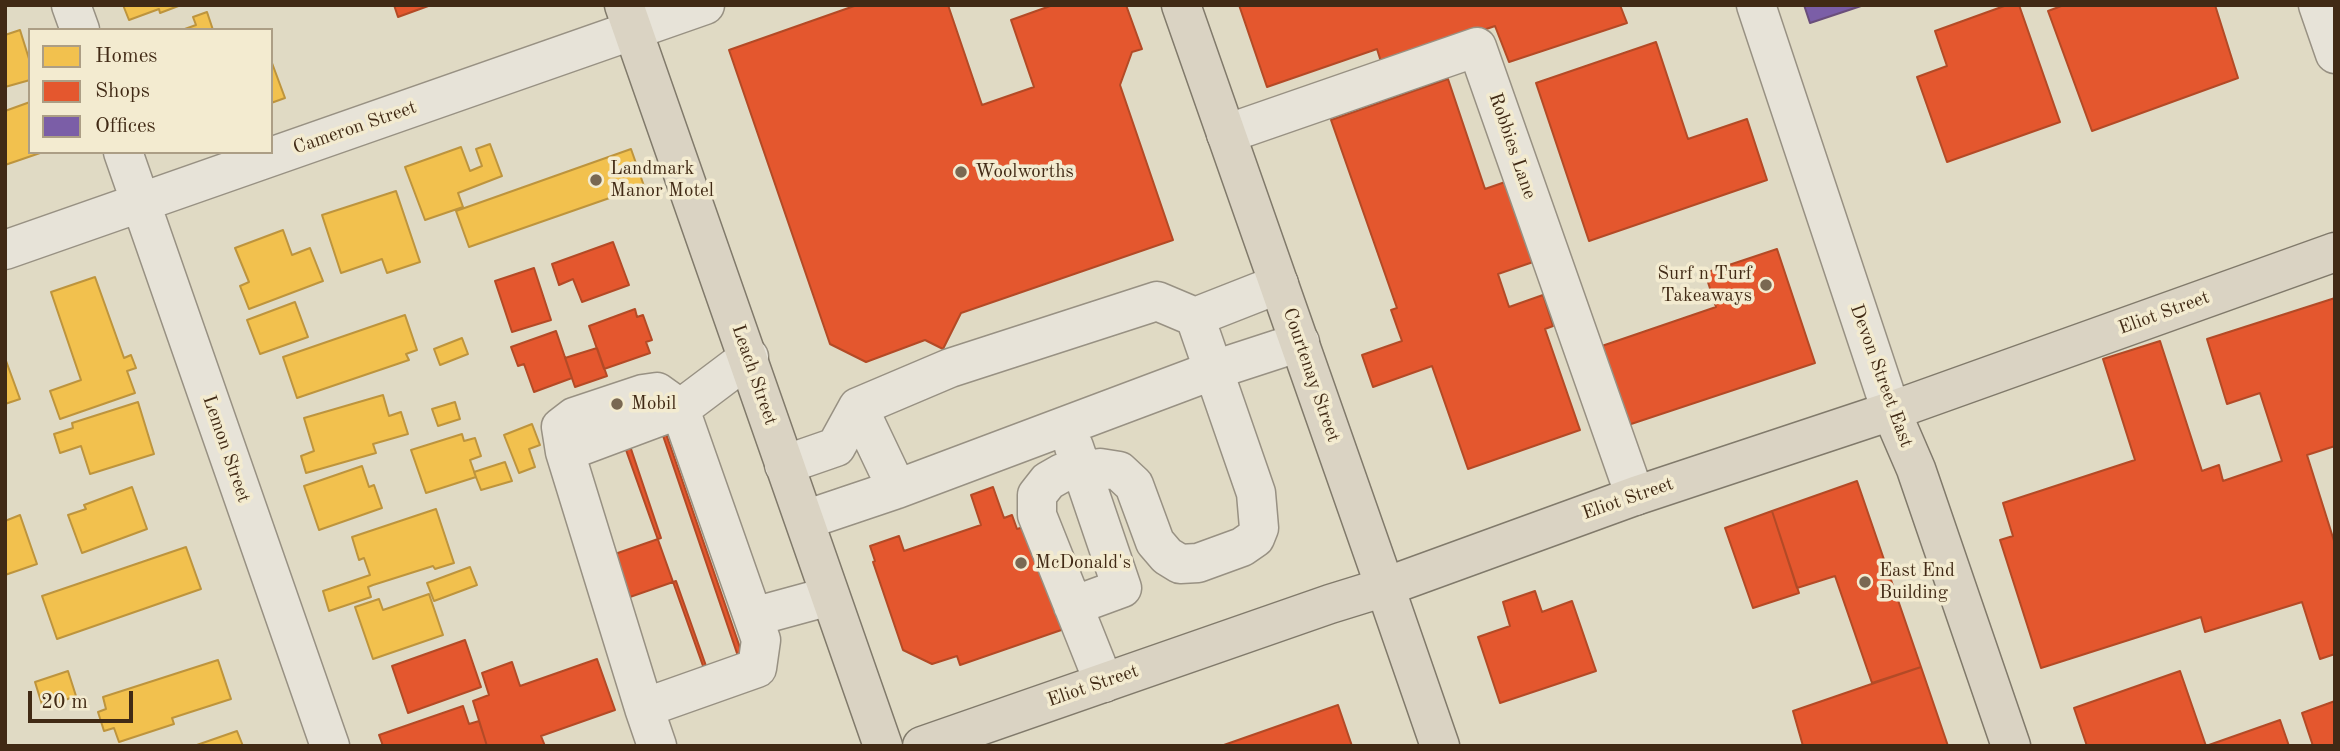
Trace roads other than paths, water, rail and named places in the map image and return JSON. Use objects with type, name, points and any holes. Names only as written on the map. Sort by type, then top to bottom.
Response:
[{"type":"main road","name":"Courtenay Street","points":[[1181,5],[1440,746]]},
{"type":"main road","name":"Leach Street","points":[[629,18],[883,746]]},
{"type":"main road","name":"Eliot Street","points":[[922,746],[1385,587],[1635,496],[1891,411],[2335,252]]},
{"type":"main road","name":"Devon Street East","points":[[1891,411],[1916,469],[2011,746]]},
{"type":"street","points":[[72,5],[79,28]]},
{"type":"street","name":"Cameron Street","points":[[273,153],[629,18],[705,5]]},
{"type":"street","name":"Devon Street East","points":[[1756,5],[1891,411]]},
{"type":"street","points":[[2318,5],[2335,54]]},
{"type":"street","name":"Robbies Lane","points":[[1226,134],[1476,47],[1635,496]]},
{"type":"street","name":"Lemon Street","points":[[124,154],[330,746]]},
{"type":"street","name":"Cameron Street","points":[[5,250],[270,154]]},
{"type":"street","points":[[784,465],[835,447],[858,407],[950,368],[1157,301],[1195,317],[1279,284]]},
{"type":"street","points":[[1104,683],[1037,515],[1037,495],[1048,481],[1062,472],[1100,468],[1119,471],[1134,485],[1155,542],[1167,556],[1180,564],[1214,558],[1242,547],[1255,538],[1259,520],[1256,493],[1195,317]]},
{"type":"street","points":[[805,520],[897,489],[1214,370],[1300,342]]},
{"type":"street","points":[[657,746],[565,452],[680,408],[749,357]]},
{"type":"street","points":[[858,407],[897,489]]},
{"type":"street","points":[[644,708],[757,668],[761,640],[680,408]]},
{"type":"street","points":[[1066,425],[1122,588],[1073,606]]},
{"type":"street","points":[[753,617],[830,596]]},
{"type":"place","name":"Woolworths","points":[[961,172]]},
{"type":"place","name":"Landmark Manor Motel","points":[[596,180]]},
{"type":"place","name":"Surf n Turf Takeaways","points":[[1766,285]]},
{"type":"place","name":"Mobil","points":[[617,404]]},
{"type":"place","name":"McDonald's","points":[[1021,563]]},
{"type":"place","name":"East End Building","points":[[1865,582]]}]
